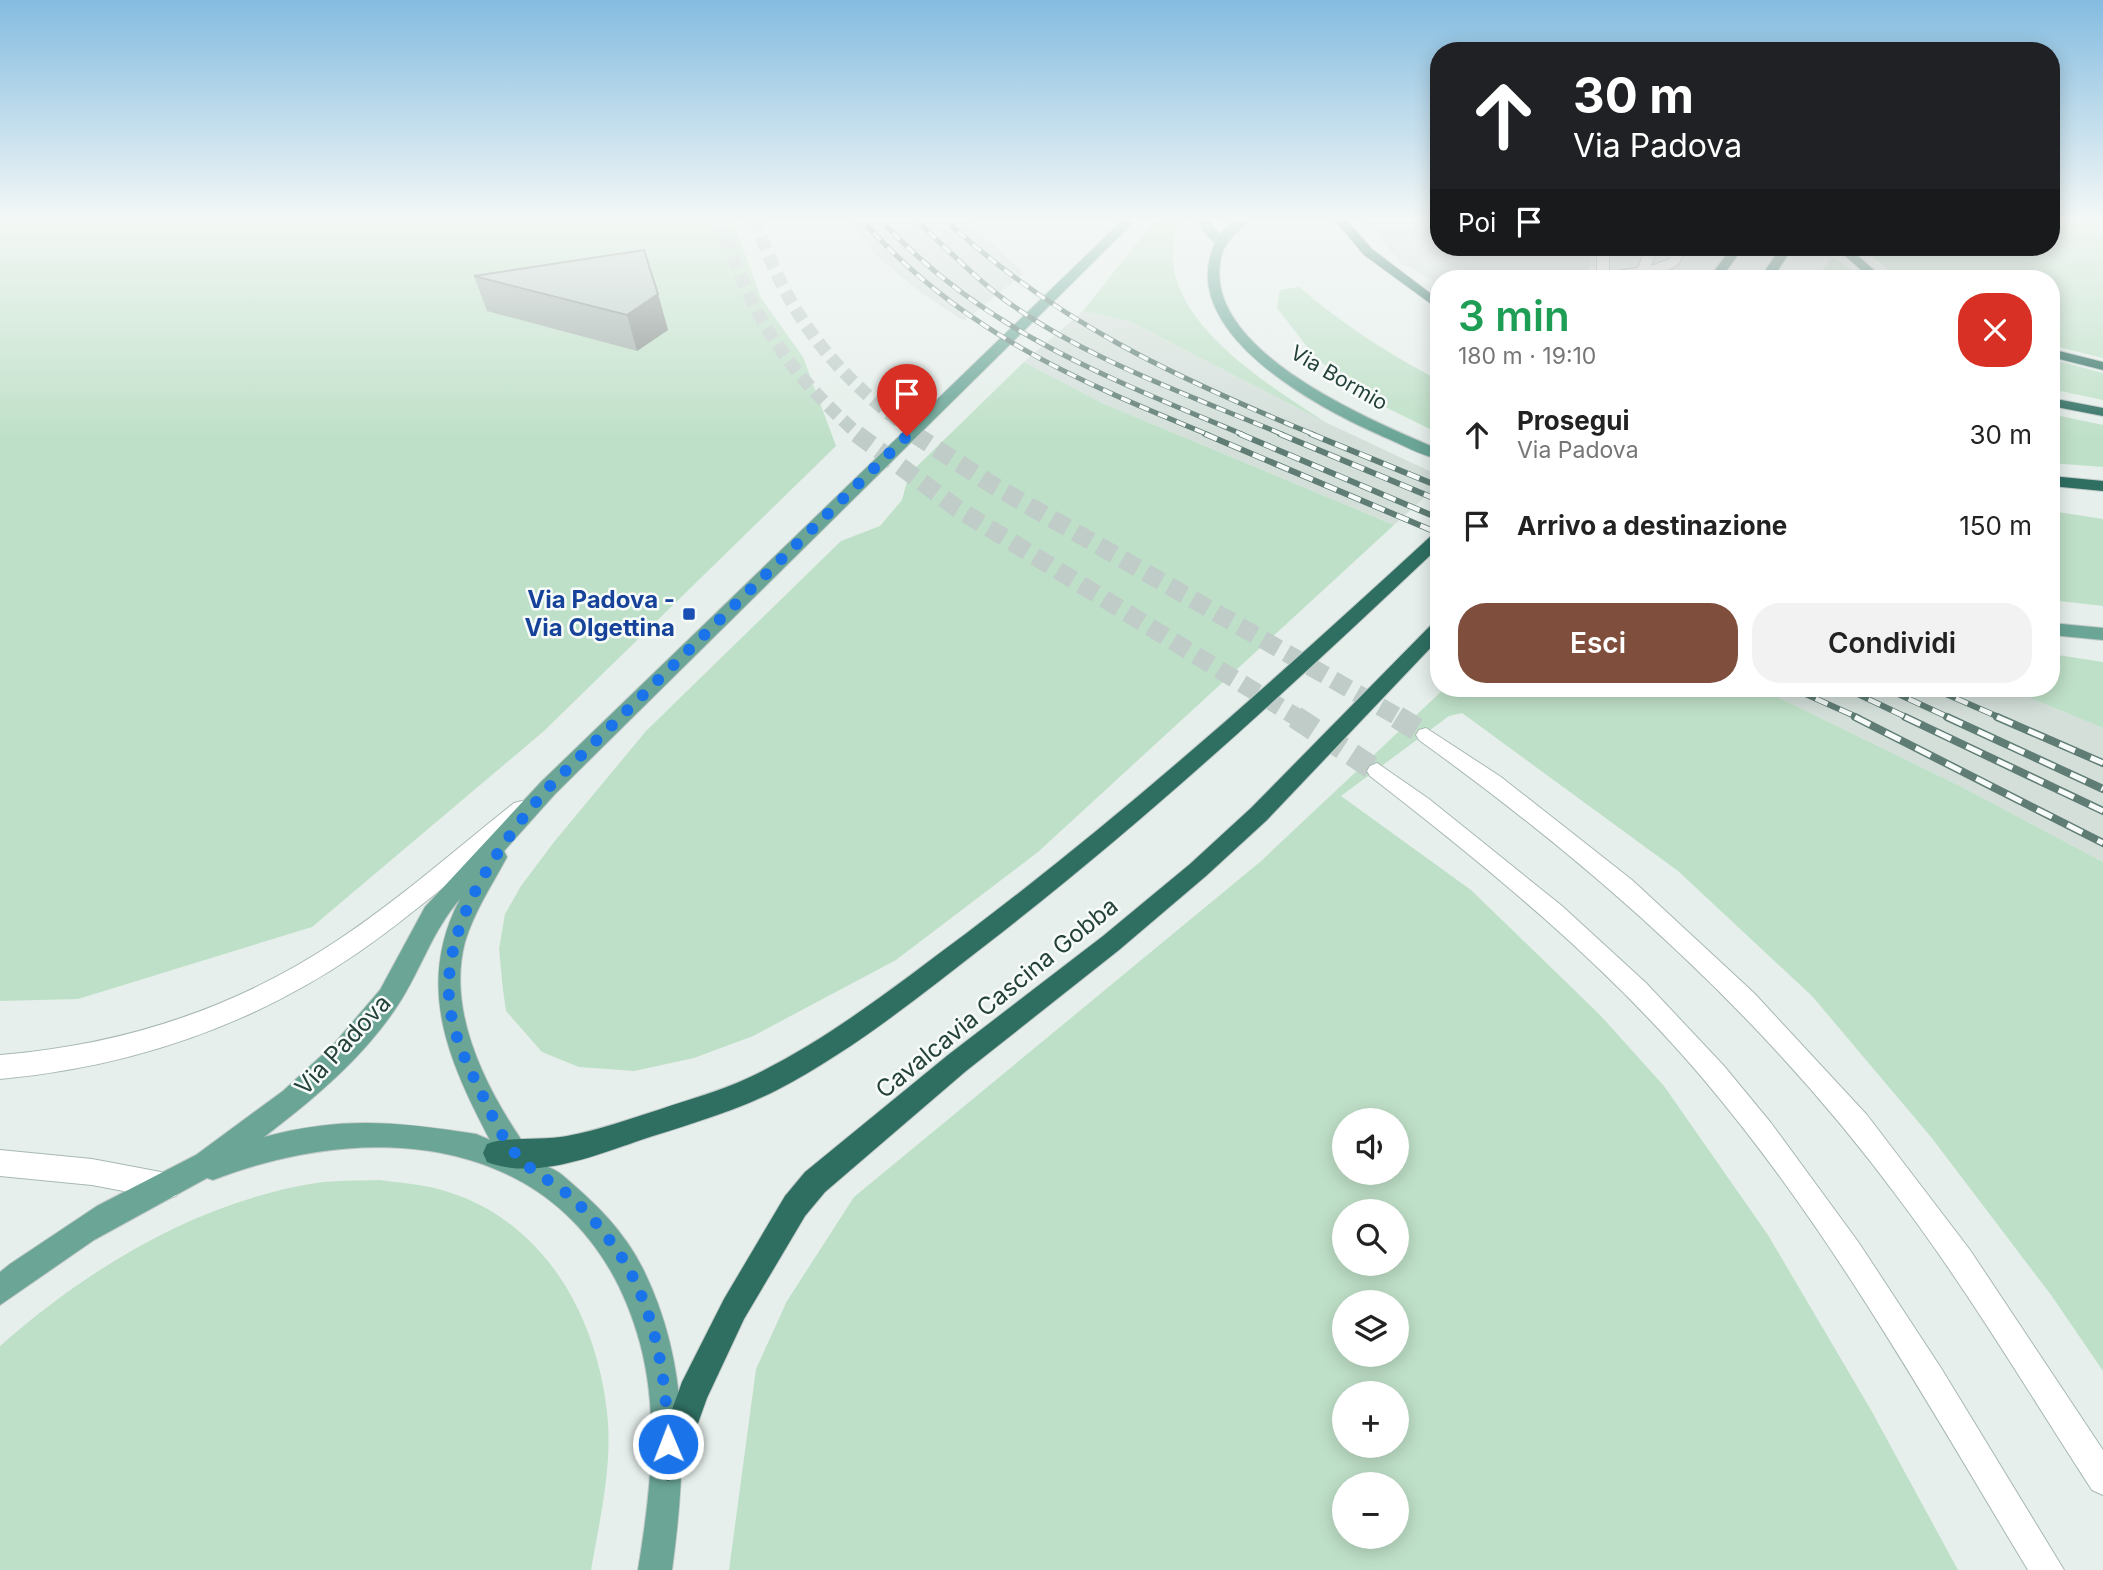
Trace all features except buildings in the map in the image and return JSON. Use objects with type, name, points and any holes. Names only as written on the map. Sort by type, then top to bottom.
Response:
[{"type":"highway","points":[[2060,355],[2103,366]]},
{"type":"highway","points":[[2060,404],[2103,412]]},
{"type":"highway","points":[[2060,482],[2103,486]]},
{"type":"highway","points":[[515,1159],[592,1144],[700,1110],[750,1090],[823,1049],[973,941],[1121,827],[1430,546]]},
{"type":"highway","name":"Cavalcavia Cascina Gobba","points":[[668,1465],[693,1393],[734,1309],[795,1206],[815,1182],[957,1063],[1111,943],[1219,852],[1430,637]]},
{"type":"main road","name":"Via Padova","points":[[166,1186],[206,1164],[292,1100],[342,1053],[389,998],[433,914],[548,788],[1057,291]]},
{"type":"main road","name":"Via Bormio","points":[[1217,291],[1233,327],[1283,374],[1317,396],[1430,450]]},
{"type":"main road","points":[[2060,630],[2103,634]]},
{"type":"main road","name":"Via Padova","points":[[508,834],[460,924],[449,971],[449,1001],[455,1029],[470,1071],[515,1159]]},
{"type":"main road","points":[[0,1290],[61,1245],[114,1213],[166,1186],[271,1148],[323,1137],[371,1133],[416,1134],[458,1141],[515,1159],[566,1193],[597,1223],[622,1258],[643,1301],[657,1349],[667,1404],[668,1465],[662,1535],[655,1570]]},
{"type":"street","points":[[1426,735],[1525,806],[1633,897],[1730,984],[1808,1067],[1885,1159],[1934,1224],[2103,1479]]},
{"type":"street","points":[[1377,771],[1571,928],[1713,1071],[1787,1165],[1849,1253],[2047,1570]]},
{"type":"street","points":[[0,1066],[132,1046],[187,1029],[256,999],[315,968],[372,930],[548,788]]},
{"type":"street","points":[[0,1163],[92,1172],[166,1186]]},
{"type":"shaded area","points":[[919,291],[1001,291],[964,321]]},
{"type":"shaded area","points":[[1083,311],[1129,321],[1325,422],[1430,471],[1430,492],[1394,525],[1102,403],[1024,362]]},
{"type":"shaded area","points":[[1777,697],[2028,697],[2103,728],[2103,862],[1962,787]]},
{"type":"green space","points":[[0,291],[759,291],[803,357],[836,446],[544,731],[312,927],[78,999],[0,1001]]},
{"type":"green space","points":[[1099,291],[1182,291],[1192,311],[1214,338],[1241,363],[1325,422],[1129,321],[1083,311]]},
{"type":"green space","points":[[1280,291],[1304,291],[1366,338],[1430,376],[1430,429],[1371,400],[1316,358],[1277,308]]},
{"type":"green space","points":[[2060,291],[2103,291],[2103,358],[2060,347]]},
{"type":"green space","points":[[2060,361],[2103,373],[2103,400],[2060,391]]},
{"type":"green space","points":[[1024,362],[1102,403],[1394,525],[1038,852],[896,960],[753,1036],[694,1058],[634,1071],[579,1067],[542,1052],[506,1011],[503,990],[499,949],[505,914],[521,886],[646,731],[841,541],[880,526],[902,500],[909,474]]},
{"type":"green space","points":[[2060,416],[2103,425],[2103,467],[2060,464]]},
{"type":"green space","points":[[2060,512],[2103,519],[2103,606],[2060,601]]},
{"type":"green space","points":[[2060,655],[2103,662],[2103,728],[2028,697],[2060,697]]},
{"type":"green space","points":[[1435,697],[1777,697],[1962,787],[2103,862],[2103,1371],[2051,1295],[1931,1137],[1812,996],[1678,871],[1462,713],[1449,716],[1341,796],[1471,890],[1600,1015],[1664,1086],[1768,1235],[1871,1410],[1958,1570],[729,1570],[756,1369],[787,1301],[854,1197],[1260,862]]},
{"type":"green space","points":[[380,1180],[438,1189],[474,1202],[506,1221],[534,1245],[557,1273],[576,1305],[601,1375],[607,1412],[605,1491],[591,1570],[0,1570],[0,1346],[71,1290],[108,1265],[187,1222],[272,1192],[324,1182]]},
{"type":"tunnel","points":[[748,291],[772,337],[790,362],[832,410],[859,435]]},
{"type":"tunnel","points":[[786,291],[798,313],[838,366],[861,389],[917,435]]},
{"type":"tunnel","points":[[857,434],[958,509],[1298,718]]},
{"type":"tunnel","points":[[914,434],[991,484],[1400,718]]},
{"type":"tunnel","points":[[1295,717],[1377,771]]},
{"type":"tunnel","points":[[1397,717],[1426,735]]},
{"type":"railway","points":[[937,291],[979,322],[1065,372],[1209,435]]},
{"type":"railway","points":[[960,291],[1004,321],[1095,371],[1244,435]]},
{"type":"railway","points":[[994,291],[1028,316],[1098,356],[1284,435]]},
{"type":"railway","points":[[1034,291],[1073,317],[1165,368],[1315,435]]},
{"type":"railway","points":[[1205,434],[1430,530]]},
{"type":"railway","points":[[1240,434],[1430,515]]},
{"type":"railway","points":[[1280,434],[1430,497]]},
{"type":"railway","points":[[1311,434],[1430,483]]},
{"type":"railway","points":[[1812,697],[1859,718]]},
{"type":"railway","points":[[1864,697],[1908,718]]},
{"type":"railway","points":[[1904,697],[1950,718]]},
{"type":"railway","points":[[1953,697],[2001,718]]},
{"type":"railway","points":[[1855,717],[2103,843]]},
{"type":"railway","points":[[1905,717],[2103,811]]},
{"type":"railway","points":[[1947,717],[2103,789]]},
{"type":"railway","points":[[1997,717],[2103,763]]},
{"type":"place","name":"Via Padova - Via Olgettina","points":[[689,614]]},
{"type":"route","points":[[668,1444],[667,1404],[657,1349],[643,1301],[622,1258],[597,1223],[566,1193],[517,1156],[498,1127],[470,1071],[455,1029],[449,1001],[452,951],[460,924],[508,834],[548,788],[907,436]]}]
